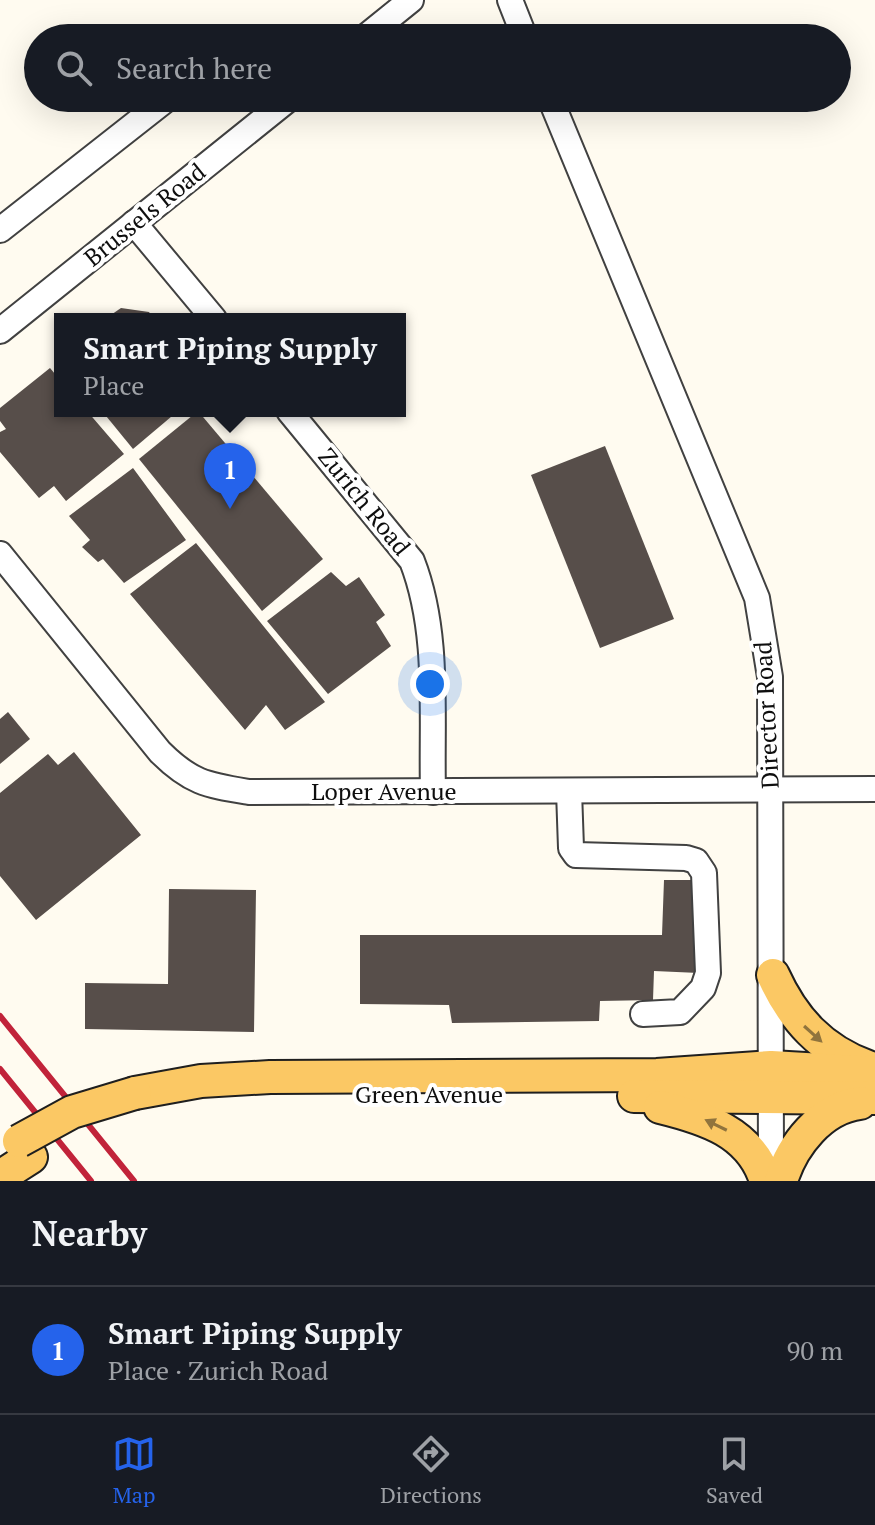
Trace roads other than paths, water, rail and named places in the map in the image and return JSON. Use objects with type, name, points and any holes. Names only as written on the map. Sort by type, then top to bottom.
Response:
[{"type":"main road","points":[[773,975],[786,1003],[804,1027],[827,1047],[875,1071]]},
{"type":"main road","name":"Green Avenue","points":[[139,1103],[391,1094],[613,1096],[875,1071]]},
{"type":"main road","name":"Green Avenue","points":[[0,1177],[17,1151],[84,1131],[139,1103],[201,1081],[270,1077],[657,1075],[772,1082],[875,1100]]},
{"type":"main road","points":[[613,1096],[723,1126],[754,1158],[769,1181]]},
{"type":"main road","points":[[781,1181],[794,1151],[810,1129],[848,1105],[875,1100]]},
{"type":"street","points":[[381,24],[411,0]]},
{"type":"street","points":[[510,0],[519,24]]},
{"type":"street","points":[[0,230],[150,112]]},
{"type":"street","name":"Brussels Road","points":[[0,331],[273,112]]},
{"type":"street","name":"Director Road","points":[[556,112],[757,598],[770,677],[773,975],[769,1181]]},
{"type":"street","points":[[134,223],[209,313]]},
{"type":"street","name":"Zurich Road","points":[[294,417],[412,561],[421,585],[429,615],[433,792]]},
{"type":"street","name":"Loper Avenue","points":[[0,554],[160,752],[183,775],[213,786],[249,792],[875,789]]},
{"type":"street","points":[[569,791],[571,848],[576,855],[686,858],[696,861],[704,873],[708,973],[703,988],[680,1012],[643,1014]]},
{"type":"railway","points":[[0,1016],[134,1181]]},
{"type":"railway","points":[[0,1069],[91,1181]]},
{"type":"place","name":"Smart Piping Supply","points":[[230,509]]}]
